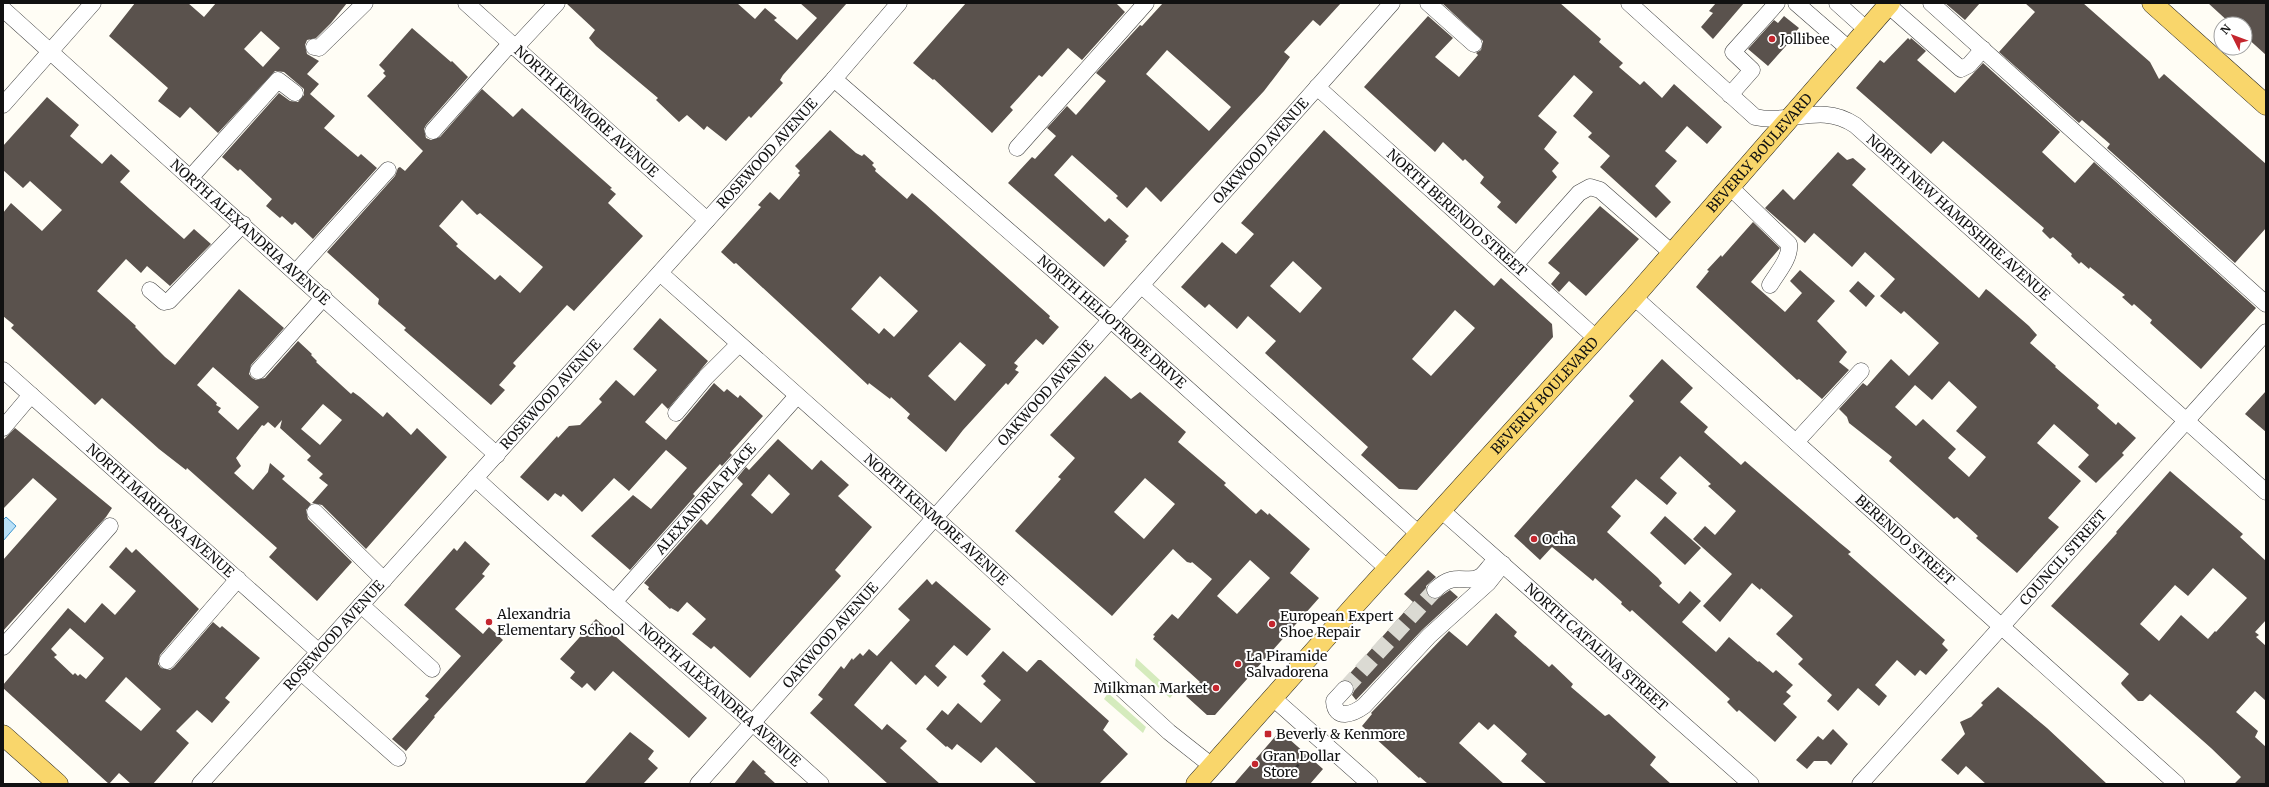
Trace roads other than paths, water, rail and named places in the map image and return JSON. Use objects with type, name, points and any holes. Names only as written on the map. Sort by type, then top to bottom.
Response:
[{"type":"main road","points":[[2152,3],[2266,106]]},
{"type":"main road","name":"BEVERLY BOULEVARD","points":[[1196,784],[1387,568],[1634,297],[1850,50],[1886,5]]},
{"type":"main road","points":[[3,735],[58,784]]},
{"type":"street","points":[[3,105],[93,3]]},
{"type":"street","points":[[314,46],[319,48],[365,3]]},
{"type":"street","name":"NORTH KENMORE AVENUE","points":[[466,3],[707,220]]},
{"type":"street","points":[[433,131],[512,46],[557,3]]},
{"type":"street","name":"ROSEWOOD AVENUE","points":[[200,784],[834,79],[899,3]]},
{"type":"street","points":[[1017,148],[1146,3]]},
{"type":"street","name":"OAKWOOD AVENUE","points":[[698,784],[1392,3]]},
{"type":"street","points":[[1428,3],[1474,44]]},
{"type":"street","name":"NORTH NEW HAMPSHIRE AVENUE","points":[[1629,3],[1755,117],[1768,120],[1790,117],[1835,115],[1855,125],[2266,492]]},
{"type":"street","points":[[1730,95],[1752,70],[1733,52],[1777,3]]},
{"type":"street","points":[[1796,3],[1850,50]]},
{"type":"street","points":[[1837,3],[1867,30]]},
{"type":"street","points":[[1931,3],[2266,304]]},
{"type":"street","points":[[1886,5],[1961,68],[1969,65],[1983,49]]},
{"type":"street","name":"NORTH ALEXANDRIA AVENUE","points":[[3,9],[324,297],[497,455]]},
{"type":"street","name":"NORTH HELIOTROPE DRIVE","points":[[834,79],[1111,320],[1387,568]]},
{"type":"street","points":[[191,178],[278,80],[295,93]]},
{"type":"street","name":"NORTH BERENDO STREET","points":[[1317,87],[1596,338]]},
{"type":"street","points":[[296,272],[388,170]]},
{"type":"street","points":[[1515,265],[1579,193],[1590,187],[1600,190],[1672,253]]},
{"type":"street","points":[[1730,187],[1789,244],[1790,250],[1785,262],[1770,285]]},
{"type":"street","points":[[150,290],[164,302],[168,301],[242,224]]},
{"type":"street","name":"NORTH KENMORE AVENUE","points":[[660,273],[934,517],[1169,732],[1212,766]]},
{"type":"street","points":[[1142,286],[1419,534]]},
{"type":"street","points":[[258,371],[324,297]]},
{"type":"street","name":"BERENDO STREET","points":[[1634,297],[2177,784]]},
{"type":"street","name":"COUNCIL STREET","points":[[1860,784],[2266,332]]},
{"type":"street","points":[[676,413],[706,377],[739,344]]},
{"type":"street","name":"NORTH MARIPOSA AVENUE","points":[[3,370],[319,652]]},
{"type":"street","points":[[1796,442],[1861,371]]},
{"type":"street","points":[[3,428],[31,395]]},
{"type":"street","name":"ALEXANDRIA PLACE","points":[[614,602],[797,396]]},
{"type":"street","name":"NORTH ALEXANDRIA AVENUE","points":[[475,478],[614,602],[754,722],[821,784]]},
{"type":"street","name":"NORTH CATALINA STREET","points":[[1441,510],[1751,784]]},
{"type":"street","points":[[315,512],[384,580]]},
{"type":"street","points":[[3,647],[110,526]]},
{"type":"street","points":[[1435,590],[1450,579],[1474,579],[1481,577],[1500,561]]},
{"type":"street","points":[[1345,689],[1334,701],[1334,707],[1346,715],[1356,712],[1364,706],[1429,636],[1488,583],[1500,561]]},
{"type":"street","points":[[167,661],[238,579]]},
{"type":"street","points":[[361,605],[432,669]]},
{"type":"street","points":[[301,672],[398,758]]},
{"type":"street","points":[[1273,698],[1370,784]]},
{"type":"water","points":[[6,517],[16,526],[3,541],[3,520]]},
{"type":"tunnel","points":[[1345,689],[1435,590]]},
{"type":"place","name":"Jollibee","points":[[1772,39]]},
{"type":"place","name":"Ocha","points":[[1534,539]]},
{"type":"place","name":"Alexandria Elementary School","points":[[489,622]]},
{"type":"place","name":"European Expert Shoe Repair","points":[[1272,624]]},
{"type":"place","name":"La Piramide Salvadorena","points":[[1238,664]]},
{"type":"place","name":"Milkman Market","points":[[1216,688]]},
{"type":"place","name":"Beverly & Kenmore","points":[[1268,734]]},
{"type":"place","name":"Gran Dollar Store","points":[[1255,764]]}]
